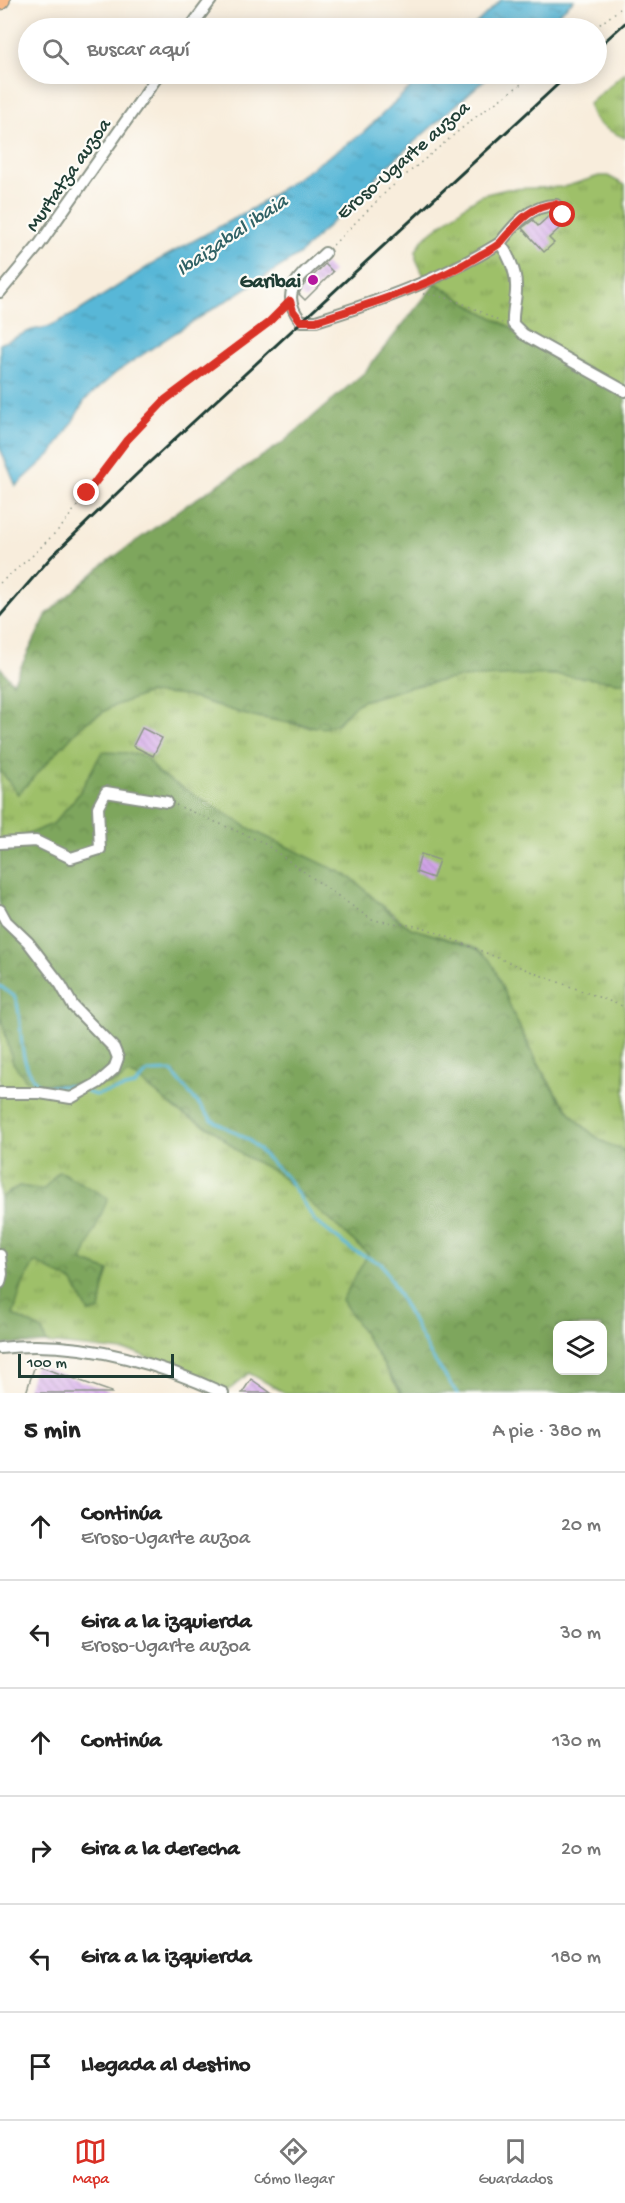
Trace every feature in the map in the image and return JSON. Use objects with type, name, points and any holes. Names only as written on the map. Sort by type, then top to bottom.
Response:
[{"type":"street","points":[[198,18],[211,0]]},
{"type":"street","name":"Murtatza auzoa","points":[[0,292],[39,245],[152,84]]},
{"type":"street","points":[[325,253],[295,283],[290,292],[293,311],[301,321],[316,321],[415,288],[446,274],[500,243],[520,219],[546,205],[556,204],[563,215]]},
{"type":"street","points":[[500,243],[508,257],[517,284],[512,310],[513,324],[523,334],[625,391]]},
{"type":"street","points":[[0,843],[36,841],[71,858],[100,849],[98,807],[106,792],[167,802]]},
{"type":"street","points":[[0,910],[6,921],[28,942],[61,985],[73,1006],[114,1048],[118,1058],[114,1069],[91,1087],[71,1098],[40,1093],[0,1093]]},
{"type":"street","points":[[0,1255],[3,1274],[0,1283]]},
{"type":"street","points":[[0,1348],[40,1346],[103,1352],[183,1374],[223,1393]]},
{"type":"path","points":[[607,19],[625,5]]},
{"type":"path","name":"Eroso-Ugarte auzoa","points":[[325,253],[389,189],[473,119],[521,84]]},
{"type":"path","points":[[416,294],[445,297],[473,307],[507,326]]},
{"type":"path","points":[[0,583],[62,526],[127,440],[165,400],[268,323],[290,301]]},
{"type":"path","points":[[167,802],[262,842],[372,920],[423,927],[625,1007]]},
{"type":"green space","points":[[625,72],[625,138],[597,122],[589,104]]},
{"type":"green space","points":[[599,176],[608,176],[625,185],[625,390],[457,298],[425,278],[416,259],[416,251],[423,239],[482,195],[507,189],[564,187]]},
{"type":"green space","points":[[436,283],[473,307],[625,390],[625,683],[552,674],[456,678],[410,687],[362,701],[337,724],[323,728],[247,715],[187,696],[149,693],[111,707],[82,725],[18,794],[0,770],[0,667],[13,683],[47,614],[104,564],[185,506],[281,444],[365,372]]},
{"type":"green space","points":[[529,674],[574,676],[625,683],[625,1151],[605,1142],[587,1129],[556,1093],[532,1051],[483,953],[470,946],[411,928],[340,872],[254,832],[161,775],[142,755],[102,752],[78,795],[53,824],[26,835],[24,842],[0,848],[0,770],[18,794],[82,725],[111,707],[143,694],[164,693],[187,696],[247,715],[308,727],[337,724],[362,701],[410,687],[456,678]]},
{"type":"green space","points":[[102,752],[142,755],[161,775],[254,831],[352,878],[393,916],[411,928],[477,949],[489,959],[528,1046],[560,1100],[580,1123],[601,1140],[625,1151],[625,1393],[402,1393],[342,1300],[368,1254],[277,1173],[243,1155],[212,1129],[181,1113],[136,1077],[127,1074],[119,1081],[110,1084],[41,1084],[26,1080],[13,1063],[0,1014],[0,848],[24,842],[25,835],[53,824],[78,795]]},
{"type":"green space","points":[[0,1014],[13,1063],[41,1084],[110,1084],[119,1081],[127,1074],[136,1077],[181,1113],[212,1129],[243,1155],[277,1173],[368,1254],[343,1301],[401,1393],[285,1393],[249,1373],[227,1392],[134,1352],[46,1343],[42,1330],[13,1315],[23,1283],[35,1261],[73,1282],[89,1313],[100,1310],[109,1271],[82,1261],[107,1198],[19,1186],[0,1198]]},
{"type":"green space","points":[[59,1171],[108,1198],[82,1261],[109,1271],[100,1310],[89,1313],[73,1282],[35,1262],[23,1283],[13,1315],[42,1330],[46,1343],[0,1345],[0,1198],[19,1186],[43,1190]]},
{"type":"water","points":[[501,0],[574,0],[553,18],[482,18]]},
{"type":"water","name":"Ibaizabal ibaia","points":[[414,84],[480,84],[394,160],[299,255],[118,371],[85,400],[52,453],[16,486],[0,448],[0,344],[32,330],[48,327],[76,313],[157,261],[253,208],[363,133]]},
{"type":"building","points":[[551,214],[562,226],[549,238],[554,243],[544,252],[522,228],[533,220],[538,226]]},
{"type":"building","name":"Garibai","points":[[325,264],[333,272],[305,300],[299,294],[302,287]]},
{"type":"building","points":[[142,728],[162,738],[153,756],[133,746]]},
{"type":"building","points":[[421,854],[439,860],[433,878],[416,872]]},
{"type":"building","points":[[35,1365],[112,1392],[112,1393],[26,1393]]},
{"type":"building","points":[[251,1379],[271,1393],[242,1393]]},
{"type":"waterway","points":[[0,986],[14,996],[17,1003],[24,1057],[32,1077],[40,1087],[68,1086],[78,1089]]},
{"type":"waterway","points":[[87,1092],[95,1095],[134,1086],[148,1072],[171,1071],[212,1120],[249,1140],[288,1179],[315,1221],[352,1250],[382,1264],[432,1357],[457,1393]]},
{"type":"railway","points":[[607,39],[625,23]]},
{"type":"railway","points":[[0,616],[52,556],[139,472],[558,84]]},
{"type":"place","name":"Garibai","points":[[313,280]]},
{"type":"route","points":[[87,493],[127,440],[165,400],[268,323],[290,301],[293,311],[301,321],[316,321],[415,288],[446,274],[500,243],[520,219],[534,210],[556,204],[563,215]]}]
